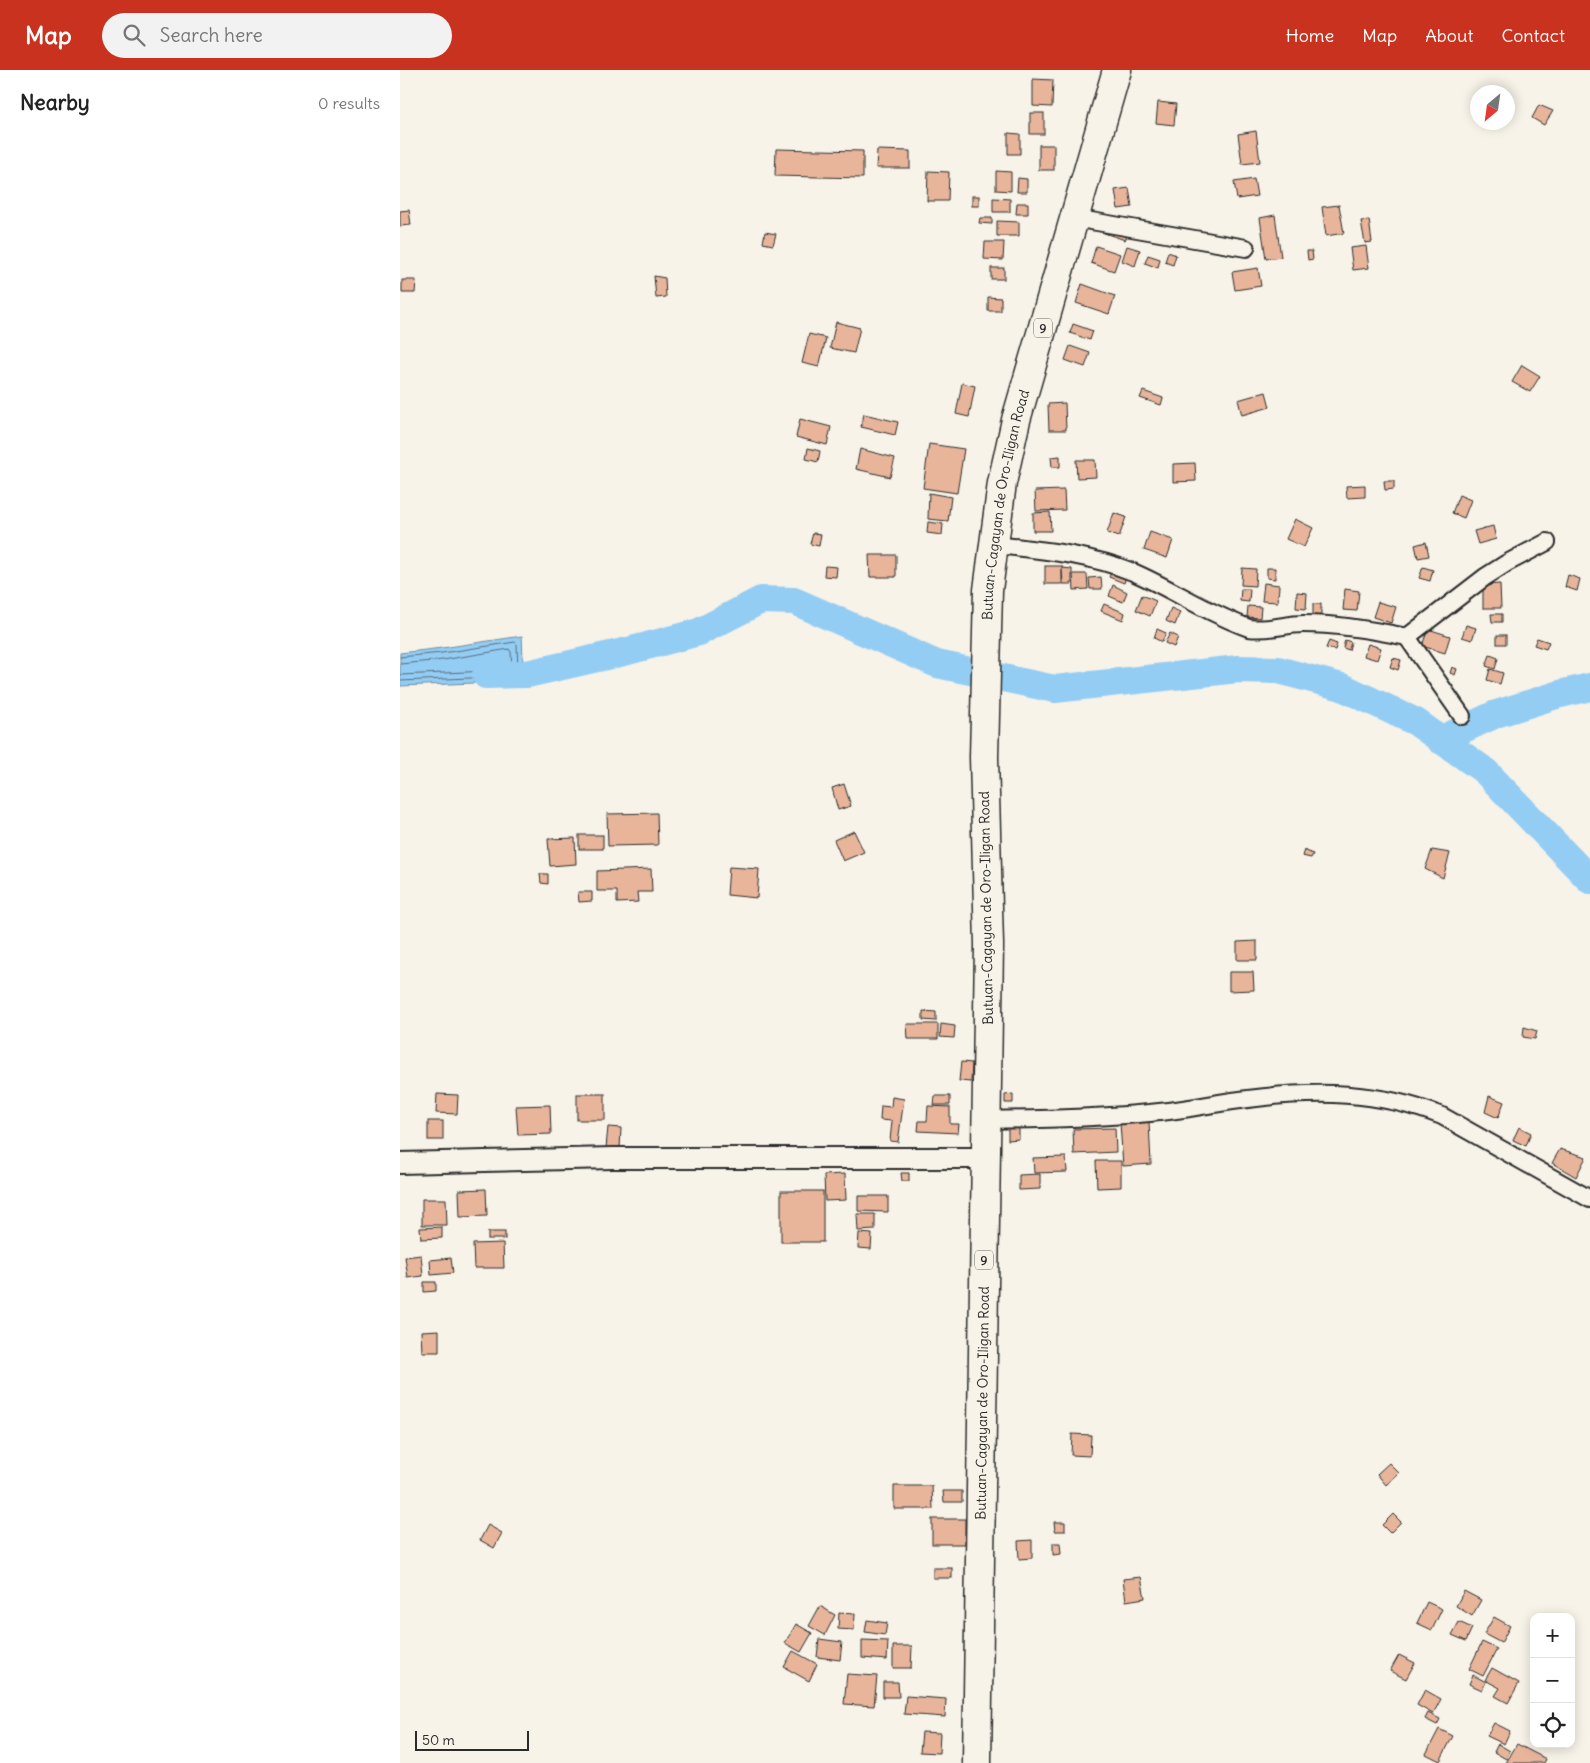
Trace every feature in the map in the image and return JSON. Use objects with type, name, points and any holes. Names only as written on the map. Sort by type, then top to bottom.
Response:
[{"type":"highway","name":"Butuan-Cagayan de Oro-Iligan Road","points":[[977,1763],[989,945],[984,757],[988,590],[1002,483],[1016,420],[1116,70]]},
{"type":"street","points":[[1074,218],[1246,248]]},
{"type":"street","points":[[1407,637],[1485,577],[1547,542]]},
{"type":"street","points":[[995,545],[1050,550],[1106,562],[1133,572],[1249,628],[1260,630],[1291,625],[1316,624],[1372,630],[1407,637],[1462,716]]},
{"type":"street","points":[[986,1120],[1062,1118],[1169,1111],[1292,1094],[1351,1094],[1421,1107],[1442,1116],[1590,1199]]},
{"type":"street","points":[[400,1162],[613,1158],[986,1158]]},
{"type":"water","points":[[522,636],[524,681],[400,686],[400,653]]},
{"type":"building","points":[[1033,79],[1053,80],[1052,107],[1033,106]]},
{"type":"building","points":[[1158,102],[1176,104],[1174,125],[1156,123]]},
{"type":"building","points":[[1539,105],[1553,111],[1544,125],[1532,118]]},
{"type":"building","points":[[1030,113],[1044,113],[1044,134],[1030,134]]},
{"type":"building","points":[[1256,131],[1260,162],[1242,164],[1238,134]]},
{"type":"building","points":[[1008,133],[1020,134],[1020,154],[1008,154]]},
{"type":"building","points":[[1039,145],[1054,145],[1054,170],[1039,170]]},
{"type":"building","points":[[776,149],[863,151],[863,178],[775,176]]},
{"type":"building","points":[[877,150],[910,151],[910,168],[876,168]]},
{"type":"building","points":[[928,171],[949,172],[948,201],[927,201]]},
{"type":"building","points":[[996,171],[1011,172],[1011,191],[996,190]]},
{"type":"building","points":[[1018,178],[1027,179],[1027,192],[1017,192]]},
{"type":"building","points":[[1254,179],[1257,196],[1237,199],[1234,182]]},
{"type":"building","points":[[1129,188],[1132,207],[1118,209],[1115,190]]},
{"type":"building","points":[[972,196],[979,196],[979,206],[972,206]]},
{"type":"building","points":[[993,198],[1010,199],[1010,212],[993,212]]},
{"type":"building","points":[[1017,203],[1028,203],[1028,214],[1016,214]]},
{"type":"building","points":[[1339,205],[1344,233],[1326,236],[1322,207]]},
{"type":"building","points":[[409,210],[411,225],[400,226],[400,211]]},
{"type":"building","points":[[1275,215],[1281,257],[1266,259],[1260,218]]},
{"type":"building","points":[[980,218],[992,218],[992,224],[979,223]]},
{"type":"building","points":[[1369,220],[1372,242],[1365,243],[1361,221]]},
{"type":"building","points":[[997,221],[1019,222],[1019,236],[997,236]]},
{"type":"building","points":[[1106,229],[1127,236],[1125,240],[1104,233]]},
{"type":"building","points":[[765,232],[776,234],[773,245],[763,243]]},
{"type":"building","points":[[985,242],[1004,242],[1003,260],[984,259]]},
{"type":"building","points":[[1096,246],[1120,254],[1114,271],[1091,263]]},
{"type":"building","points":[[1127,246],[1140,250],[1135,266],[1122,261]]},
{"type":"building","points":[[1366,246],[1369,268],[1353,270],[1350,248]]},
{"type":"building","points":[[1307,251],[1312,251],[1313,259],[1308,260]]},
{"type":"building","points":[[1168,252],[1176,255],[1173,265],[1165,262]]},
{"type":"building","points":[[1148,255],[1160,259],[1158,268],[1145,263]]},
{"type":"building","points":[[991,268],[1004,268],[1004,279],[991,279]]},
{"type":"building","points":[[1258,268],[1261,286],[1235,290],[1232,272]]},
{"type":"building","points":[[654,276],[665,278],[666,297],[656,298]]},
{"type":"building","points":[[402,280],[416,280],[415,293],[402,293]]},
{"type":"building","points":[[1082,284],[1115,296],[1109,314],[1076,303]]},
{"type":"building","points":[[988,297],[1001,298],[1001,311],[988,311]]},
{"type":"building","points":[[836,322],[860,328],[854,353],[830,348]]},
{"type":"building","points":[[1073,324],[1093,331],[1090,340],[1070,333]]},
{"type":"building","points":[[809,334],[826,338],[819,367],[802,363]]},
{"type":"building","points":[[1070,346],[1090,353],[1085,367],[1065,360]]},
{"type":"building","points":[[1522,365],[1540,376],[1530,392],[1512,382]]},
{"type":"building","points":[[962,383],[975,386],[969,417],[956,414]]},
{"type":"building","points":[[1143,391],[1163,398],[1161,405],[1140,398]]},
{"type":"building","points":[[1266,392],[1270,407],[1242,415],[1238,400]]},
{"type":"building","points":[[1065,403],[1066,430],[1049,430],[1048,404]]},
{"type":"building","points":[[864,414],[898,422],[895,435],[861,427]]},
{"type":"building","points":[[800,419],[831,427],[827,445],[796,437]]},
{"type":"building","points":[[929,444],[964,449],[957,493],[923,488]]},
{"type":"building","points":[[808,448],[820,451],[818,462],[806,459]]},
{"type":"building","points":[[860,449],[895,458],[890,477],[856,469]]},
{"type":"building","points":[[1060,456],[1060,467],[1052,467],[1051,457]]},
{"type":"building","points":[[1076,460],[1095,460],[1096,477],[1077,478]]},
{"type":"building","points":[[1195,463],[1196,481],[1173,482],[1173,464]]},
{"type":"building","points":[[1384,481],[1394,481],[1394,489],[1385,490]]},
{"type":"building","points":[[1365,485],[1365,497],[1347,498],[1346,486]]},
{"type":"building","points":[[1064,490],[1065,510],[1036,511],[1035,491]]},
{"type":"building","points":[[929,493],[951,497],[948,521],[928,519]]},
{"type":"building","points":[[1459,495],[1471,500],[1464,518],[1452,513]]},
{"type":"building","points":[[1050,512],[1051,531],[1033,531],[1033,513]]},
{"type":"building","points":[[1114,513],[1126,517],[1119,537],[1107,533]]},
{"type":"building","points":[[1295,519],[1313,528],[1304,547],[1286,539]]},
{"type":"building","points":[[928,522],[943,524],[942,535],[927,533]]},
{"type":"building","points":[[1493,526],[1496,539],[1478,544],[1474,531]]},
{"type":"building","points":[[1150,532],[1173,540],[1167,558],[1144,550]]},
{"type":"building","points":[[813,533],[821,534],[819,546],[810,544]]},
{"type":"building","points":[[1426,542],[1429,556],[1418,558],[1415,545]]},
{"type":"building","points":[[869,555],[896,555],[896,577],[870,577]]},
{"type":"building","points":[[825,566],[837,567],[836,577],[824,576]]},
{"type":"building","points":[[1045,566],[1062,566],[1062,584],[1045,584]]},
{"type":"building","points":[[1423,567],[1433,570],[1430,581],[1419,578]]},
{"type":"building","points":[[1062,568],[1072,569],[1072,584],[1063,584]]},
{"type":"building","points":[[1242,568],[1256,569],[1255,586],[1241,585]]},
{"type":"building","points":[[1267,568],[1275,568],[1275,579],[1267,578]]},
{"type":"building","points":[[1112,571],[1126,577],[1124,583],[1109,577]]},
{"type":"building","points":[[1073,574],[1087,574],[1088,589],[1074,590]]},
{"type":"building","points":[[1568,575],[1580,579],[1577,591],[1565,587]]},
{"type":"building","points":[[1101,577],[1102,589],[1090,589],[1089,578]]},
{"type":"building","points":[[1264,583],[1279,585],[1278,602],[1262,601]]},
{"type":"building","points":[[1500,584],[1501,608],[1483,608],[1483,585]]},
{"type":"building","points":[[1113,585],[1127,592],[1123,602],[1109,596]]},
{"type":"building","points":[[1241,589],[1250,589],[1249,602],[1240,601]]},
{"type":"building","points":[[1345,589],[1359,591],[1357,611],[1343,610]]},
{"type":"building","points":[[1297,592],[1307,593],[1306,609],[1296,608]]},
{"type":"building","points":[[1142,595],[1156,601],[1150,616],[1136,610]]},
{"type":"building","points":[[1378,602],[1396,607],[1391,623],[1373,617]]},
{"type":"building","points":[[1104,604],[1125,613],[1123,620],[1101,611]]},
{"type":"building","points":[[1313,604],[1321,604],[1321,616],[1313,615]]},
{"type":"building","points":[[1248,606],[1261,607],[1260,618],[1247,617]]},
{"type":"building","points":[[1171,608],[1180,612],[1175,625],[1166,621]]},
{"type":"building","points":[[1491,614],[1502,614],[1502,622],[1492,622]]},
{"type":"building","points":[[1466,625],[1476,628],[1472,640],[1462,637]]},
{"type":"building","points":[[1157,629],[1166,633],[1162,642],[1154,638]]},
{"type":"building","points":[[1428,629],[1450,636],[1445,653],[1422,646]]},
{"type":"building","points":[[1170,633],[1178,637],[1174,647],[1165,643]]},
{"type":"building","points":[[1497,635],[1506,635],[1506,644],[1497,644]]},
{"type":"building","points":[[1537,638],[1549,642],[1546,649],[1534,645]]},
{"type":"building","points":[[1345,640],[1351,642],[1349,650],[1343,648]]},
{"type":"building","points":[[1329,641],[1337,644],[1335,650],[1326,648]]},
{"type":"building","points":[[1368,644],[1381,648],[1377,660],[1364,656]]},
{"type":"building","points":[[1490,655],[1498,658],[1495,669],[1486,666]]},
{"type":"building","points":[[1393,658],[1401,660],[1398,670],[1390,667]]},
{"type":"building","points":[[1452,667],[1457,669],[1455,675],[1450,673]]},
{"type":"building","points":[[1490,669],[1503,673],[1500,684],[1487,680]]},
{"type":"building","points":[[844,784],[851,806],[838,810],[832,788]]},
{"type":"building","points":[[657,813],[658,845],[608,846],[607,814]]},
{"type":"building","points":[[854,831],[864,852],[843,861],[834,840]]},
{"type":"building","points":[[579,835],[603,835],[603,849],[579,849]]},
{"type":"building","points":[[575,838],[576,864],[550,866],[548,839]]},
{"type":"building","points":[[1304,850],[1313,854],[1311,858],[1302,856]]},
{"type":"building","points":[[1432,850],[1450,853],[1443,878],[1425,869]]},
{"type":"building","points":[[729,867],[759,869],[757,898],[727,895]]},
{"type":"building","points":[[651,869],[652,892],[637,892],[638,902],[617,903],[617,891],[597,891],[597,871]]},
{"type":"building","points":[[540,874],[548,874],[548,884],[541,883]]},
{"type":"building","points":[[578,892],[592,892],[592,901],[579,902]]},
{"type":"building","points":[[1257,941],[1257,960],[1237,960],[1237,942]]},
{"type":"building","points":[[1229,972],[1253,972],[1254,990],[1229,991]]},
{"type":"building","points":[[923,1011],[936,1012],[936,1021],[923,1020]]},
{"type":"building","points":[[907,1024],[938,1024],[938,1039],[908,1039]]},
{"type":"building","points":[[941,1024],[955,1026],[954,1038],[940,1037]]},
{"type":"building","points":[[1524,1027],[1537,1031],[1535,1039],[1523,1037]]},
{"type":"building","points":[[961,1062],[972,1063],[971,1082],[959,1081]]},
{"type":"building","points":[[437,1094],[458,1095],[457,1114],[436,1113]]},
{"type":"building","points":[[577,1094],[605,1094],[605,1120],[577,1120]]},
{"type":"building","points":[[1013,1094],[1013,1103],[1005,1103],[1005,1095]]},
{"type":"building","points":[[935,1096],[950,1096],[950,1105],[934,1105]]},
{"type":"building","points":[[1489,1096],[1504,1102],[1498,1118],[1485,1112]]},
{"type":"building","points":[[892,1097],[904,1099],[898,1142],[890,1141],[892,1121],[880,1120],[881,1106],[891,1107]]},
{"type":"building","points":[[550,1105],[551,1134],[518,1135],[516,1106]]},
{"type":"building","points":[[928,1106],[950,1107],[950,1124],[959,1124],[958,1133],[918,1131],[919,1121],[927,1121]]},
{"type":"building","points":[[428,1121],[443,1121],[443,1140],[428,1140]]},
{"type":"building","points":[[1149,1122],[1151,1164],[1123,1166],[1120,1123]]},
{"type":"building","points":[[608,1127],[621,1128],[620,1149],[606,1148]]},
{"type":"building","points":[[1519,1127],[1531,1133],[1526,1146],[1513,1140]]},
{"type":"building","points":[[1008,1128],[1019,1128],[1019,1139],[1008,1140]]},
{"type":"building","points":[[1115,1128],[1116,1152],[1074,1154],[1073,1129]]},
{"type":"building","points":[[1560,1149],[1586,1157],[1576,1177],[1552,1163]]},
{"type":"building","points":[[1066,1157],[1067,1172],[1034,1173],[1033,1158]]},
{"type":"building","points":[[1096,1161],[1121,1161],[1121,1187],[1097,1188]]},
{"type":"building","points":[[901,1173],[909,1173],[909,1181],[902,1181]]},
{"type":"building","points":[[845,1174],[846,1200],[825,1201],[824,1175]]},
{"type":"building","points":[[1040,1174],[1040,1189],[1019,1190],[1019,1175]]},
{"type":"building","points":[[486,1189],[487,1216],[460,1217],[459,1190]]},
{"type":"building","points":[[781,1191],[823,1191],[823,1242],[781,1242]]},
{"type":"building","points":[[858,1196],[888,1196],[888,1212],[858,1211]]},
{"type":"building","points":[[422,1199],[446,1199],[447,1225],[422,1225]]},
{"type":"building","points":[[857,1214],[875,1214],[875,1230],[858,1231]]},
{"type":"building","points":[[442,1227],[442,1238],[421,1239],[420,1228]]},
{"type":"building","points":[[488,1232],[505,1232],[505,1239],[488,1239]]},
{"type":"building","points":[[859,1233],[872,1234],[871,1249],[858,1248]]},
{"type":"building","points":[[503,1243],[504,1268],[474,1268],[473,1244]]},
{"type":"building","points":[[421,1255],[423,1276],[408,1278],[405,1257]]},
{"type":"building","points":[[451,1258],[453,1273],[431,1275],[430,1260]]},
{"type":"building","points":[[424,1282],[436,1282],[436,1291],[424,1292]]},
{"type":"building","points":[[439,1330],[439,1352],[422,1352],[421,1331]]},
{"type":"building","points":[[1072,1434],[1091,1435],[1090,1456],[1071,1455]]},
{"type":"building","points":[[1389,1463],[1399,1473],[1386,1485],[1377,1474]]},
{"type":"building","points":[[894,1486],[932,1486],[933,1509],[894,1509]]},
{"type":"building","points":[[943,1491],[962,1491],[962,1502],[944,1502]]},
{"type":"building","points":[[1393,1514],[1401,1522],[1390,1533],[1382,1525]]},
{"type":"building","points":[[932,1519],[965,1519],[965,1544],[932,1544]]},
{"type":"building","points":[[1054,1522],[1065,1522],[1065,1531],[1055,1531]]},
{"type":"building","points":[[488,1525],[502,1533],[494,1548],[480,1540]]},
{"type":"building","points":[[1032,1540],[1032,1558],[1019,1559],[1018,1541]]},
{"type":"building","points":[[1053,1543],[1060,1543],[1061,1554],[1053,1555]]},
{"type":"building","points":[[933,1568],[952,1568],[952,1578],[933,1578]]},
{"type":"building","points":[[1141,1577],[1145,1598],[1126,1601],[1123,1579]]},
{"type":"building","points":[[1464,1591],[1481,1600],[1472,1616],[1456,1606]]},
{"type":"building","points":[[1427,1602],[1442,1609],[1432,1630],[1417,1623]]},
{"type":"building","points":[[820,1606],[835,1615],[825,1635],[809,1626]]},
{"type":"building","points":[[839,1613],[855,1614],[854,1630],[838,1629]]},
{"type":"building","points":[[1494,1617],[1510,1626],[1501,1643],[1484,1634]]},
{"type":"building","points":[[867,1620],[887,1623],[885,1635],[865,1632]]},
{"type":"building","points":[[1459,1622],[1472,1628],[1466,1641],[1452,1635]]},
{"type":"building","points":[[796,1624],[812,1633],[801,1652],[785,1643]]},
{"type":"building","points":[[819,1639],[842,1642],[840,1660],[817,1657]]},
{"type":"building","points":[[862,1640],[888,1641],[887,1660],[862,1658]]},
{"type":"building","points":[[1482,1642],[1497,1649],[1483,1676],[1469,1669]]},
{"type":"building","points":[[893,1646],[912,1646],[911,1668],[893,1668]]},
{"type":"building","points":[[793,1651],[817,1664],[809,1681],[784,1667]]},
{"type":"building","points":[[1399,1655],[1415,1663],[1406,1679],[1390,1671]]},
{"type":"building","points":[[1492,1668],[1519,1683],[1508,1703],[1495,1696],[1500,1688],[1485,1680]]},
{"type":"building","points":[[847,1674],[877,1676],[874,1706],[844,1704]]},
{"type":"building","points":[[1473,1675],[1486,1682],[1482,1690],[1469,1684]]},
{"type":"building","points":[[883,1682],[898,1682],[899,1697],[883,1697]]},
{"type":"building","points":[[1425,1690],[1441,1699],[1433,1714],[1417,1705]]},
{"type":"building","points":[[906,1696],[946,1699],[945,1717],[904,1714]]},
{"type":"building","points":[[1428,1713],[1440,1719],[1437,1725],[1425,1719]]},
{"type":"building","points":[[1494,1723],[1510,1731],[1504,1744],[1487,1736]]},
{"type":"building","points":[[1439,1729],[1453,1736],[1440,1761],[1426,1754]]},
{"type":"building","points":[[922,1732],[940,1733],[939,1753],[920,1752]]},
{"type":"building","points":[[1498,1744],[1510,1751],[1506,1759],[1494,1752]]},
{"type":"building","points":[[1517,1744],[1546,1759],[1544,1763],[1506,1763]]},
{"type":"waterway","points":[[486,675],[527,674],[628,651],[699,632],[761,600],[794,601],[937,664],[1055,689],[1238,669],[1278,670],[1342,687],[1416,722],[1485,771],[1590,880]]},
{"type":"waterway","points":[[1440,740],[1496,714],[1560,694],[1590,687]]}]
